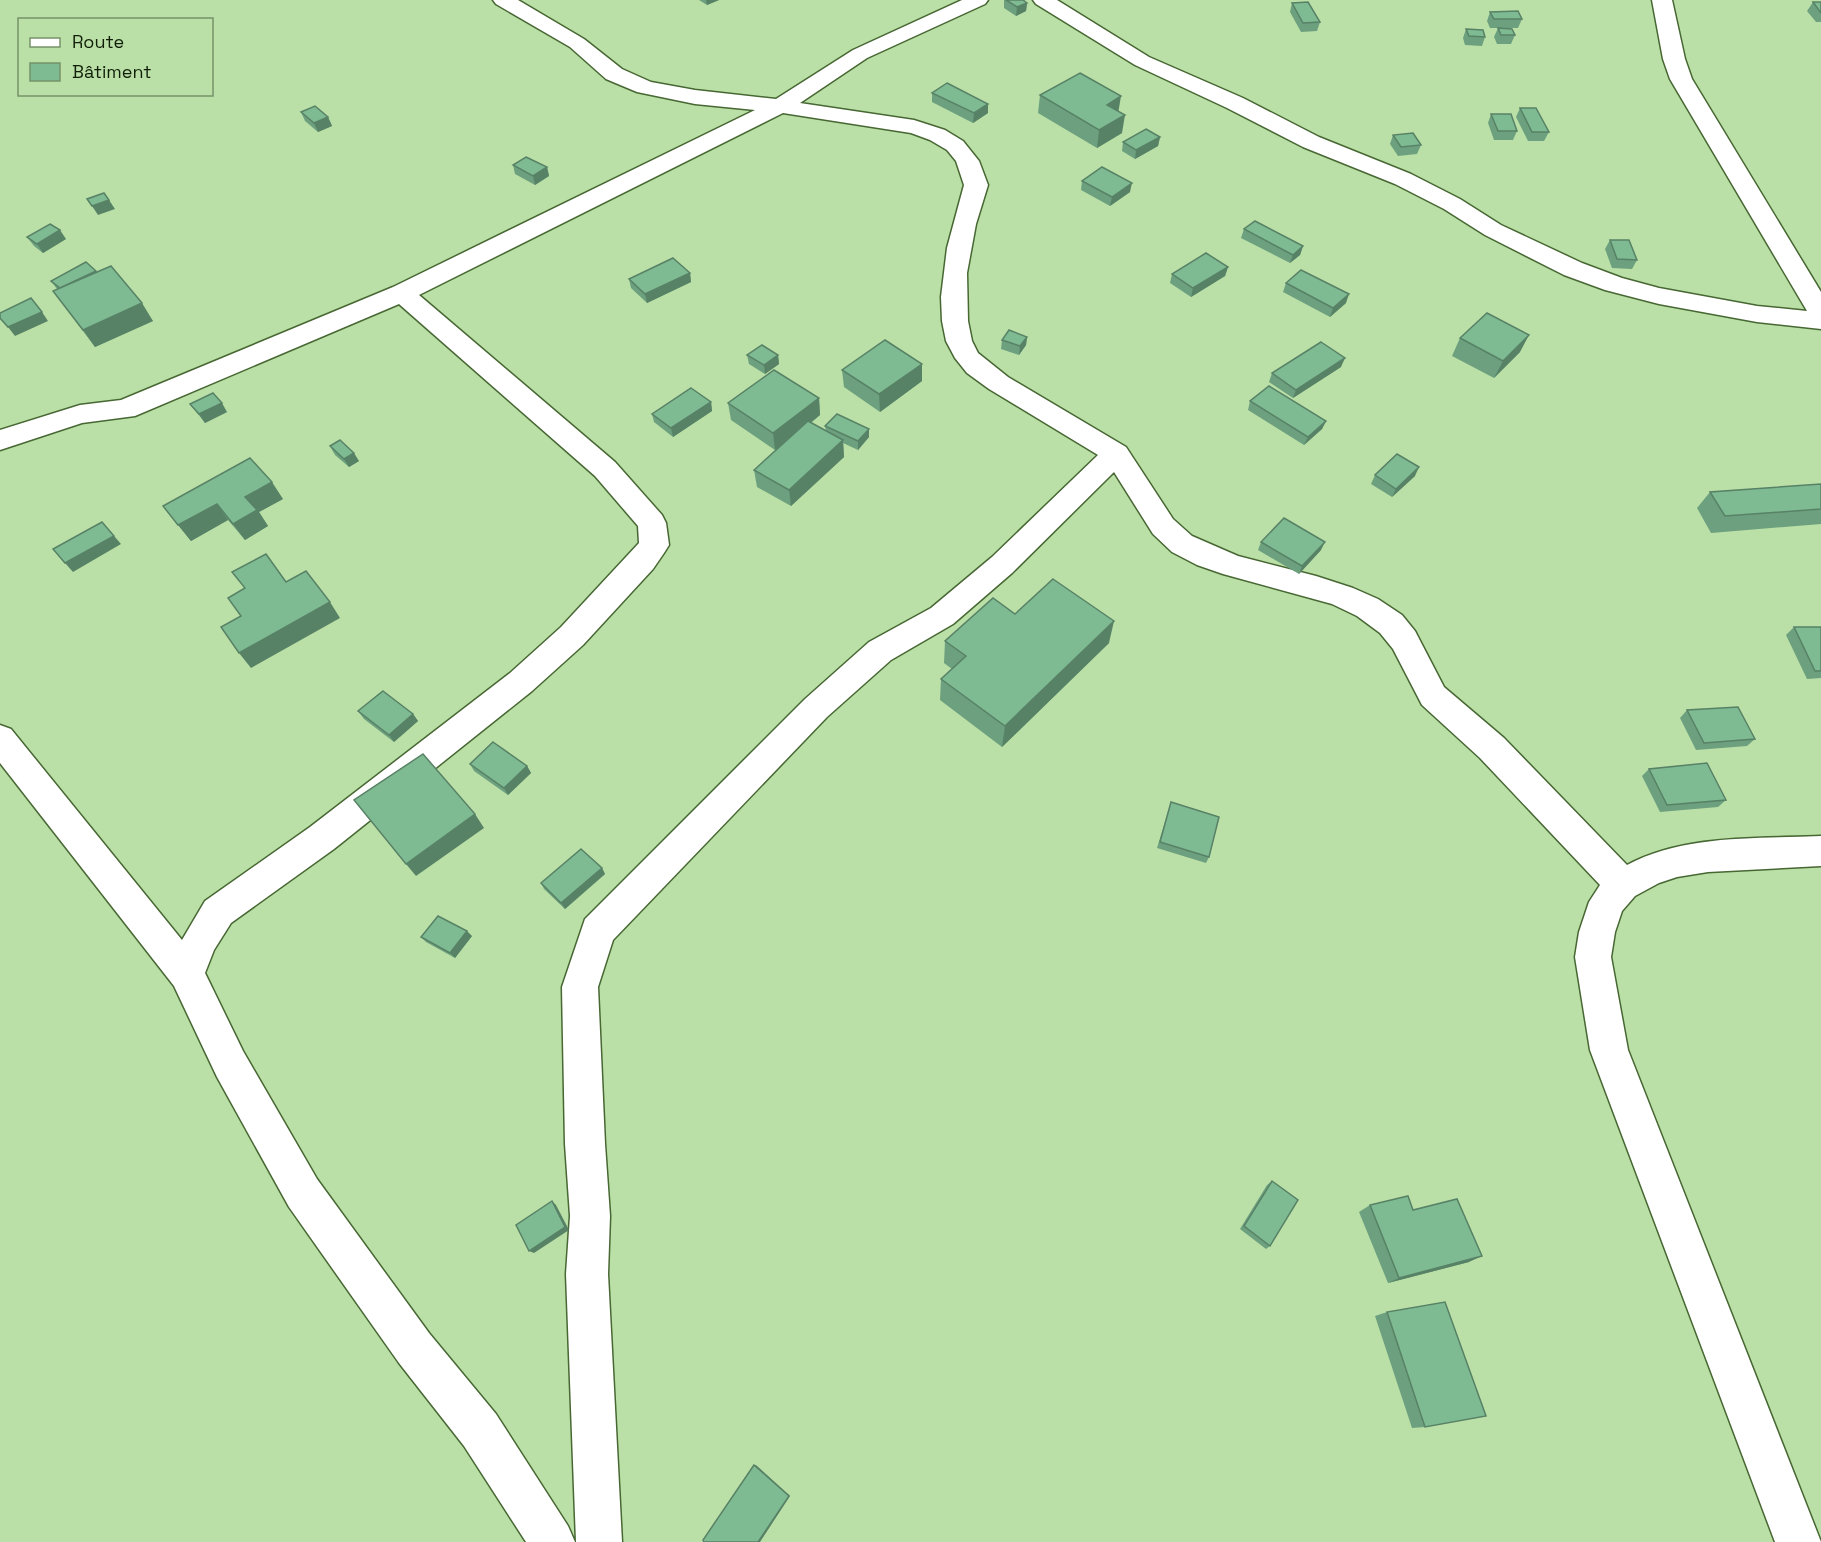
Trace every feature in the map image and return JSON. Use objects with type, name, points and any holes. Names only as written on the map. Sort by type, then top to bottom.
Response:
[{"type":"street","points":[[503,0],[577,43],[614,74],[630,81],[662,91],[780,106],[914,127],[935,133],[951,141],[964,154],[976,185],[968,205],[956,268],[955,316],[959,342],[969,359],[996,379],[1116,454],[1165,528],[1180,543],[1243,570],[1342,595],[1374,611],[1393,626],[1407,643],[1423,680],[1433,696],[1490,746],[1623,885]]},
{"type":"street","points":[[0,440],[80,414],[124,409],[402,293],[780,106],[860,54],[978,0]]},
{"type":"street","points":[[1043,0],[1142,61],[1235,103],[1311,142],[1403,179],[1452,204],[1493,230],[1573,269],[1614,284],[1659,296],[1757,314],[1821,321]]},
{"type":"street","points":[[1662,0],[1680,79],[1821,313]]},
{"type":"street","points":[[187,974],[199,942],[218,912],[322,838],[521,682],[572,636],[644,561],[654,545],[652,523],[605,469],[402,293]]},
{"type":"street","points":[[599,1542],[587,1274],[590,1216],[585,1144],[580,987],[598,931],[816,708],[880,651],[942,616],[1002,566],[1071,495],[1116,454]]},
{"type":"street","points":[[0,739],[187,974],[230,1064],[303,1193],[414,1348],[480,1430],[552,1542]]},
{"type":"street","points":[[1798,1542],[1609,1050],[1593,957],[1597,932],[1607,902],[1623,885],[1649,871],[1677,862],[1708,857],[1821,851]]},
{"type":"building","points":[[1006,0],[1023,0],[1027,3],[1017,7]]},
{"type":"building","points":[[1308,2],[1320,22],[1303,23],[1292,3]]},
{"type":"building","points":[[1813,2],[1821,2],[1821,13]]},
{"type":"building","points":[[1518,11],[1522,19],[1494,19],[1490,12]]},
{"type":"building","points":[[1498,28],[1512,29],[1515,35],[1501,35]]},
{"type":"building","points":[[1466,29],[1483,30],[1485,37],[1469,36]]},
{"type":"building","points":[[1080,73],[1121,96],[1107,105],[1125,115],[1099,130],[1040,95]]},
{"type":"building","points":[[947,83],[988,104],[974,113],[932,93]]},
{"type":"building","points":[[315,106],[328,117],[314,123],[301,112]]},
{"type":"building","points":[[1520,108],[1536,108],[1549,132],[1532,132]]},
{"type":"building","points":[[1491,114],[1511,114],[1517,131],[1498,131]]},
{"type":"building","points":[[1146,129],[1160,137],[1136,150],[1123,142]]},
{"type":"building","points":[[1413,133],[1421,145],[1401,147],[1393,135]]},
{"type":"building","points":[[526,157],[547,167],[533,176],[513,165]]},
{"type":"building","points":[[1102,167],[1132,183],[1112,197],[1082,181]]},
{"type":"building","points":[[104,193],[109,200],[92,206],[87,199]]},
{"type":"building","points":[[1255,221],[1303,246],[1293,255],[1244,229]]},
{"type":"building","points":[[50,224],[60,230],[37,244],[27,237]]},
{"type":"building","points":[[1610,240],[1629,240],[1637,260],[1617,259]]},
{"type":"building","points":[[1206,253],[1228,267],[1193,288],[1172,274]]},
{"type":"building","points":[[673,258],[690,273],[645,294],[629,279]]},
{"type":"building","points":[[86,262],[96,271],[60,288],[51,281]]},
{"type":"building","points":[[111,266],[142,303],[83,330],[53,291]]},
{"type":"building","points":[[1301,270],[1349,294],[1333,308],[1286,283]]},
{"type":"building","points":[[31,298],[42,312],[8,327],[0,318],[0,313]]},
{"type":"building","points":[[1487,313],[1529,335],[1503,361],[1460,338]]},
{"type":"building","points":[[1009,330],[1027,337],[1020,346],[1002,340]]},
{"type":"building","points":[[885,340],[922,364],[879,394],[842,370]]},
{"type":"building","points":[[1321,342],[1345,358],[1296,390],[1272,373]]},
{"type":"building","points":[[762,345],[778,355],[764,365],[747,355]]},
{"type":"building","points":[[774,370],[819,398],[773,433],[728,403]]},
{"type":"building","points":[[1269,386],[1326,421],[1308,437],[1250,401]]},
{"type":"building","points":[[691,388],[711,402],[671,428],[652,414]]},
{"type":"building","points":[[213,393],[222,403],[199,414],[190,404]]},
{"type":"building","points":[[837,414],[869,429],[858,441],[825,426]]},
{"type":"building","points":[[808,421],[843,440],[789,490],[754,470]]},
{"type":"building","points":[[340,440],[354,453],[344,459],[330,446]]},
{"type":"building","points":[[1397,454],[1419,467],[1396,489],[1375,475]]},
{"type":"building","points":[[250,458],[272,482],[245,497],[257,510],[233,524],[217,504],[178,525],[163,506]]},
{"type":"building","points":[[1821,484],[1821,509],[1725,516],[1710,492]]},
{"type":"building","points":[[1284,518],[1325,542],[1302,566],[1261,542]]},
{"type":"building","points":[[102,522],[114,536],[65,563],[53,549]]},
{"type":"building","points":[[266,554],[286,582],[306,571],[330,602],[239,653],[221,627],[241,616],[228,598],[245,588],[232,572]]},
{"type":"building","points":[[1053,579],[1114,621],[1005,726],[941,679],[966,656],[945,641],[993,598],[1015,614]]},
{"type":"building","points":[[1794,627],[1821,627],[1821,671],[1815,671]]},
{"type":"building","points":[[383,691],[413,714],[389,735],[358,711]]},
{"type":"building","points":[[1738,707],[1755,739],[1704,743],[1687,710]]},
{"type":"building","points":[[493,742],[527,766],[504,788],[470,764]]},
{"type":"building","points":[[423,754],[475,814],[406,864],[354,800]]},
{"type":"building","points":[[1707,763],[1726,800],[1667,805],[1649,769]]},
{"type":"building","points":[[1171,802],[1219,817],[1209,857],[1160,842]]},
{"type":"building","points":[[581,849],[602,868],[561,903],[541,883]]},
{"type":"building","points":[[438,916],[467,931],[450,953],[421,937]]},
{"type":"building","points":[[1272,1181],[1298,1200],[1270,1246],[1244,1226]]},
{"type":"building","points":[[1408,1196],[1413,1210],[1457,1199],[1482,1256],[1399,1278],[1370,1205]]},
{"type":"building","points":[[552,1201],[565,1227],[529,1251],[516,1225]]},
{"type":"building","points":[[1445,1302],[1486,1416],[1425,1427],[1387,1312]]},
{"type":"building","points":[[754,1465],[789,1496],[758,1542],[704,1542],[703,1540]]}]
